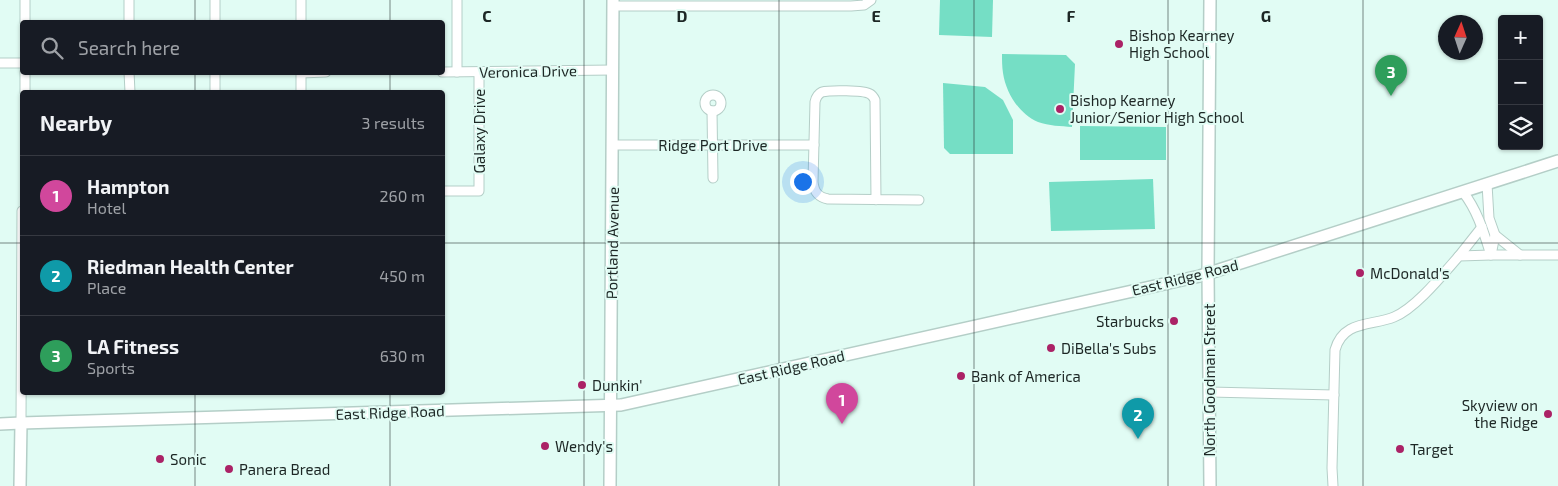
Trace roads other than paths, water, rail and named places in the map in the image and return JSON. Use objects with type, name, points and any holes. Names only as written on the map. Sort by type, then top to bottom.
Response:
[{"type":"main road","name":"North Goodman Street","points":[[1210,0],[1208,273],[1210,484]]},
{"type":"main road","name":"Portland Avenue","points":[[610,486],[613,3]]},
{"type":"main road","name":"East Ridge Road","points":[[0,424],[621,405],[1208,273],[1558,161]]},
{"type":"main road","points":[[20,486],[21,422]]},
{"type":"street","points":[[25,0],[25,20]]},
{"type":"street","points":[[129,0],[129,20]]},
{"type":"street","points":[[215,0],[215,20]]},
{"type":"street","points":[[301,0],[301,20]]},
{"type":"street","points":[[457,0],[457,72]]},
{"type":"street","points":[[613,3],[790,3],[859,6],[864,5],[870,0]]},
{"type":"street","points":[[0,63],[20,63]]},
{"type":"street","name":"Veronica Drive","points":[[445,72],[613,70]]},
{"type":"street","name":"Galaxy Drive","points":[[445,191],[479,191],[479,72]]},
{"type":"street","points":[[25,75],[25,90]]},
{"type":"street","points":[[130,75],[130,90]]},
{"type":"street","points":[[215,75],[215,90]]},
{"type":"street","points":[[301,75],[301,90]]},
{"type":"street","points":[[876,200],[876,108],[872,94],[830,91],[819,94],[815,102],[813,182],[815,192],[828,199],[876,200],[919,200]]},
{"type":"street","points":[[712,111],[713,178]]},
{"type":"street","name":"Ridge Port Drive","points":[[612,145],[814,145]]},
{"type":"street","points":[[1487,184],[1490,218],[1495,235],[1491,255]]},
{"type":"street","points":[[1463,192],[1482,227],[1491,255]]},
{"type":"street","points":[[1333,486],[1336,344],[1346,333],[1362,324],[1388,319],[1399,314],[1415,302],[1459,256],[1482,227]]},
{"type":"street","points":[[1495,235],[1520,255]]},
{"type":"street","points":[[1459,256],[1558,255]]},
{"type":"street","points":[[1210,392],[1334,395]]},
{"type":"street","points":[[21,395],[21,422]]},
{"type":"place","name":"Bishop Kearney High School","points":[[1119,44]]},
{"type":"place","name":"LA Fitness","points":[[1391,96]]},
{"type":"place","name":"Bishop Kearney Junior/Senior High School","points":[[1060,109]]},
{"type":"place","name":"McDonald's","points":[[1360,273]]},
{"type":"place","name":"Starbucks","points":[[1174,321]]},
{"type":"place","name":"DiBella's Subs","points":[[1051,348]]},
{"type":"place","name":"Bank of America","points":[[961,376]]},
{"type":"place","name":"Dunkin'","points":[[582,385]]},
{"type":"place","name":"Skyview on the Ridge","points":[[1548,414]]},
{"type":"place","name":"Hampton","points":[[842,424]]},
{"type":"place","name":"Riedman Health Center","points":[[1138,439]]},
{"type":"place","name":"Wendy's","points":[[545,446]]},
{"type":"place","name":"Target","points":[[1400,449]]},
{"type":"place","name":"Sonic","points":[[160,459]]},
{"type":"place","name":"Panera Bread","points":[[229,469]]}]
